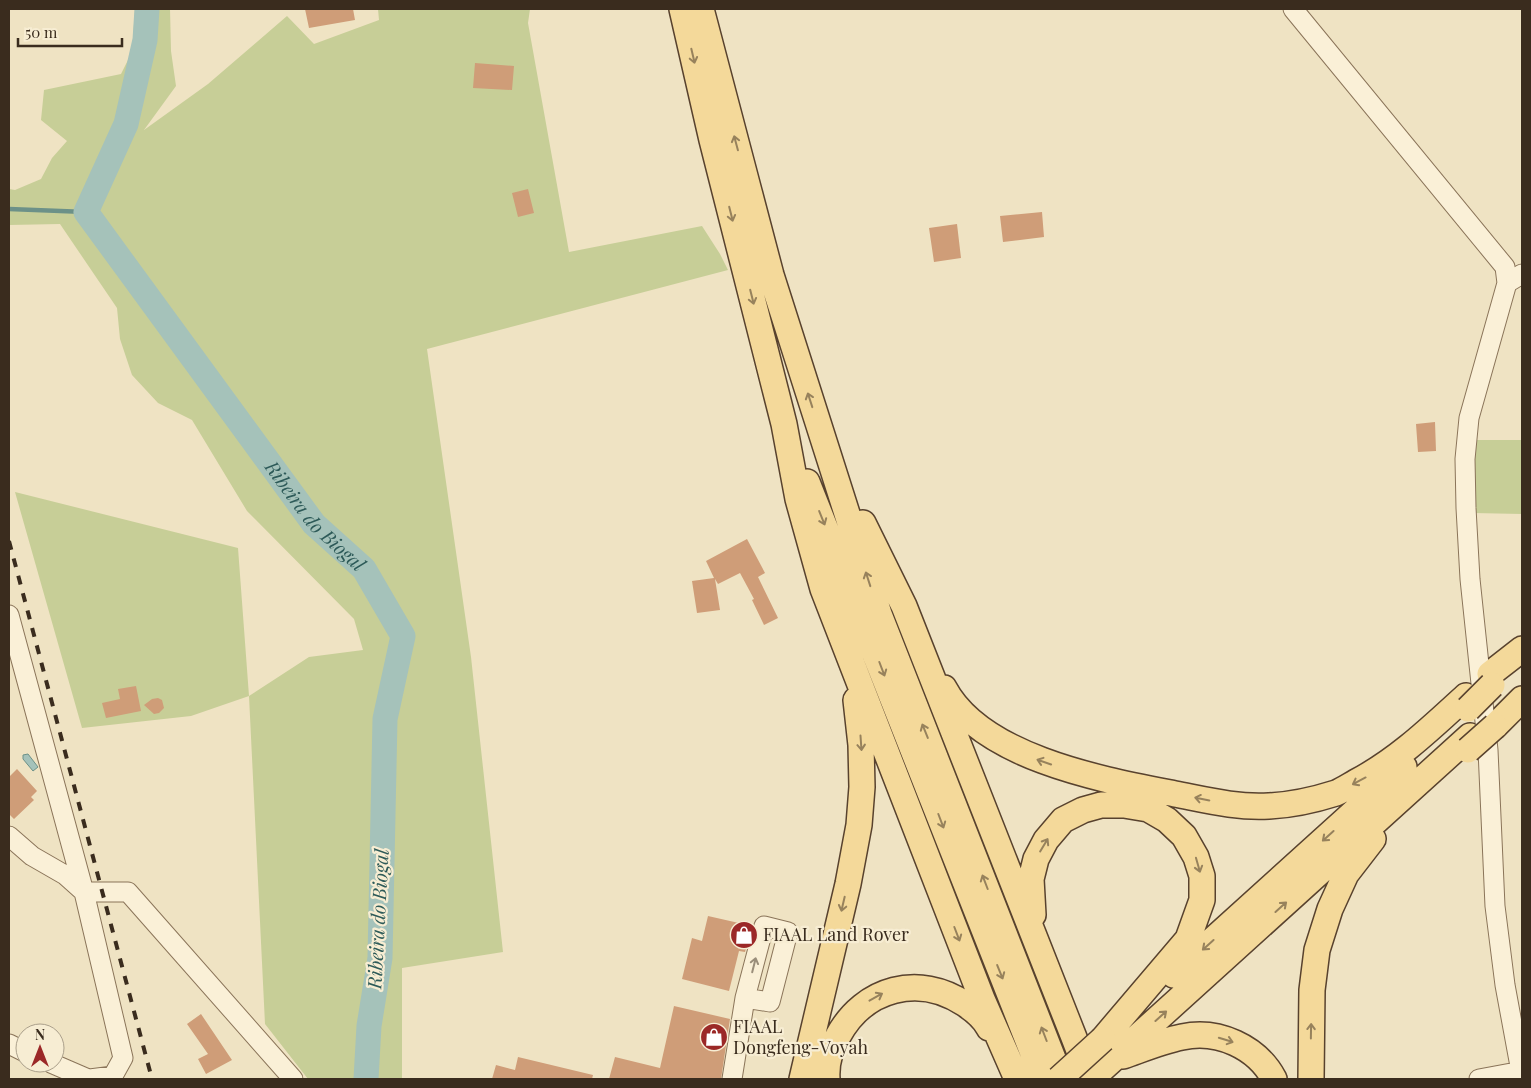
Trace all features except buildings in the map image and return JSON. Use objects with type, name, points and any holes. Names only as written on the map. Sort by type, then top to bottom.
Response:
[{"type":"main road","points":[[682,9],[712,140],[784,424],[798,499],[824,589],[982,998],[1017,1079]]},
{"type":"main road","points":[[701,9],[771,275],[879,614],[1060,1079],[1108,1050],[1494,720],[1522,699]]},
{"type":"main road","points":[[784,424],[1043,1079]]},
{"type":"main road","points":[[825,446],[947,693],[969,719],[1001,741],[1038,760],[1080,774],[1232,804],[1268,806],[1302,802],[1337,792],[1371,774],[1404,752],[1467,703]]},
{"type":"main road","points":[[904,606],[1090,1079]]},
{"type":"main road","points":[[802,1079],[860,825],[862,745],[853,678],[844,644]]},
{"type":"main road","points":[[1108,1050],[1522,649]]},
{"type":"main road","points":[[1491,680],[1522,659]]},
{"type":"main road","points":[[1494,720],[1522,688]]},
{"type":"main road","points":[[1311,1079],[1312,990],[1317,950],[1330,909],[1346,874],[1369,843],[1469,743]]},
{"type":"main road","points":[[1044,959],[1034,922],[1031,879],[1036,859],[1046,840],[1063,820],[1082,810],[1102,805],[1124,804],[1148,809],[1167,820],[1184,836],[1196,857],[1202,876],[1202,900],[1188,940],[1108,1050],[1090,1079]]},
{"type":"main road","points":[[827,1079],[826,1068],[832,1045],[844,1023],[862,1006],[881,994],[905,987],[928,989],[953,996],[973,1009],[988,1025],[1017,1079]]},
{"type":"main road","points":[[1108,1050],[1184,1036],[1222,1038],[1243,1046],[1256,1056],[1268,1068],[1274,1079]]},
{"type":"street","points":[[708,35],[709,9]]},
{"type":"street","points":[[1293,9],[1515,279],[1469,418],[1465,468],[1470,579],[1488,750],[1495,906],[1505,985],[1522,1073],[1479,1079]]},
{"type":"street","points":[[9,615],[84,892],[123,1058],[113,1076],[89,1079],[65,1069]]},
{"type":"street","points":[[9,836],[32,856],[65,875],[84,892],[128,892],[293,1079]]},
{"type":"street","points":[[732,1079],[744,1005]]},
{"type":"green space","points":[[135,9],[170,9],[171,51],[176,86],[144,130],[208,84],[287,16],[314,44],[379,20],[378,9],[530,9],[528,23],[569,252],[702,226],[728,270],[427,349],[471,657],[503,952],[402,968],[402,1079],[308,1079],[265,1024],[249,696],[309,657],[363,650],[354,619],[247,511],[192,420],[158,403],[132,375],[120,339],[117,308],[60,224],[9,225],[9,189],[15,190],[41,179],[52,158],[67,141],[41,120],[44,90],[121,74],[132,52]]},
{"type":"green space","points":[[1473,440],[1522,440],[1522,514],[1473,513]]},
{"type":"green space","points":[[15,492],[238,548],[249,696],[191,716],[82,728]]},
{"type":"water","points":[[28,754],[38,767],[33,771],[23,759],[23,755]]},
{"type":"waterway","name":"Ribeira do Biogal","points":[[147,9],[145,40],[126,124],[86,212],[314,524],[364,569],[403,636],[385,719],[380,958],[369,1026],[366,1079]]},
{"type":"waterway","points":[[9,209],[86,212]]},
{"type":"railway","points":[[9,541],[152,1079]]},
{"type":"place","name":"FIAAL Land Rover","points":[[744,935]]},
{"type":"place","name":"FIAAL Dongfeng-Voyah","points":[[714,1037]]}]
